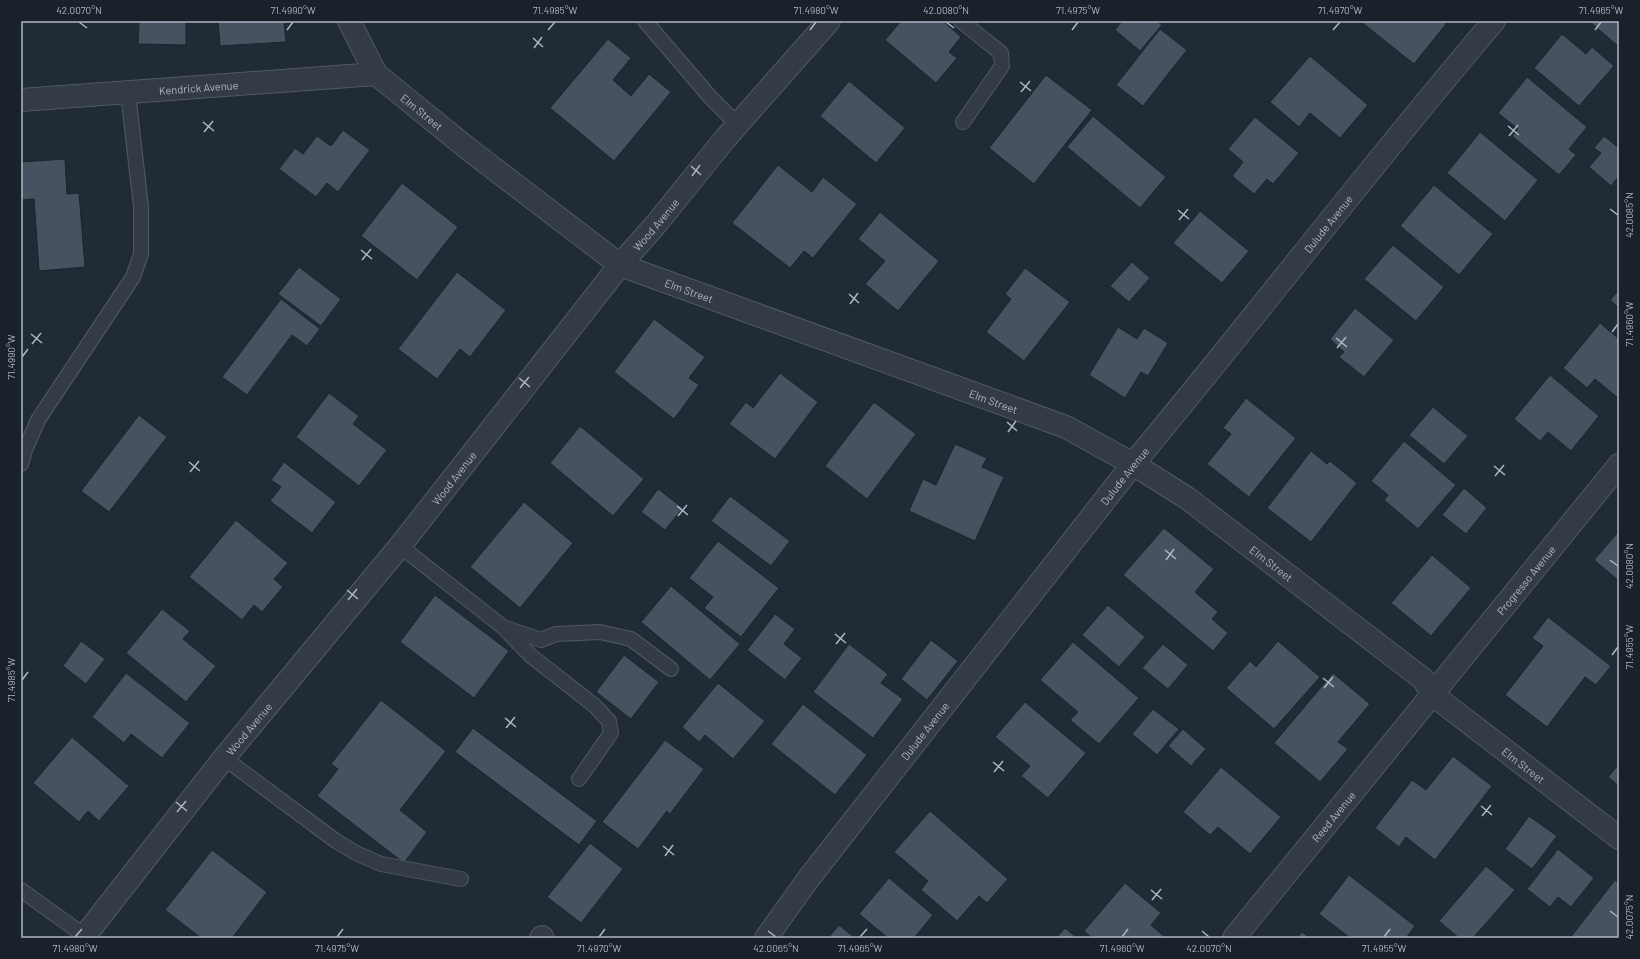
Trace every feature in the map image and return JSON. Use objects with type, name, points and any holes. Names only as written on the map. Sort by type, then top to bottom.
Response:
[{"type":"street","name":"Elm Street","points":[[348,21],[376,74],[467,148],[620,265],[1066,427],[1133,464],[1187,498],[1423,679],[1433,695],[1619,838]]},
{"type":"street","name":"Wood Avenue","points":[[84,937],[224,758],[400,546],[620,265],[657,223],[738,125],[829,21]]},
{"type":"street","name":"Dulude Avenue","points":[[766,938],[809,878],[1133,464],[1189,397],[1436,90],[1494,21]]},
{"type":"street","name":"Kendrick Avenue","points":[[21,97],[128,93],[376,74]]},
{"type":"street","name":"Progresso Avenue","points":[[1433,695],[1619,465]]},
{"type":"street","name":"Reed Avenue","points":[[1234,938],[1433,695]]},
{"type":"lane","points":[[645,21],[711,98],[738,125]]},
{"type":"lane","points":[[961,21],[1001,53],[1002,66],[962,122]]},
{"type":"lane","points":[[21,464],[24,450],[38,420],[133,277],[141,254],[141,208],[128,93]]},
{"type":"lane","points":[[400,546],[503,627],[532,656],[577,690],[595,706],[608,721],[611,733],[579,779]]},
{"type":"lane","points":[[503,627],[541,640],[556,634],[600,632],[631,639],[671,669]]},
{"type":"lane","points":[[224,758],[336,841],[356,853],[381,864],[461,879]]},
{"type":"lane","points":[[21,890],[84,937]]},
{"type":"building","points":[[139,21],[186,21],[186,45],[138,44]]},
{"type":"building","points":[[218,21],[284,21],[286,42],[220,46]]},
{"type":"building","points":[[901,21],[943,21],[961,37],[949,52],[957,58],[936,83],[885,40]]},
{"type":"building","points":[[1122,21],[1157,21],[1162,25],[1140,51],[1115,30]]},
{"type":"building","points":[[1360,21],[1443,21],[1446,24],[1414,64]]},
{"type":"building","points":[[1589,21],[1619,21],[1619,45],[1618,46]]},
{"type":"building","points":[[1160,29],[1187,50],[1143,106],[1116,85]]},
{"type":"building","points":[[1562,34],[1586,54],[1592,47],[1614,66],[1579,106],[1534,68]]},
{"type":"building","points":[[608,39],[631,58],[613,80],[631,96],[649,74],[671,92],[614,161],[550,108]]},
{"type":"building","points":[[1310,56],[1368,105],[1340,138],[1310,113],[1299,127],[1270,102]]},
{"type":"building","points":[[1046,75],[1092,110],[1034,184],[989,148]]},
{"type":"building","points":[[1527,77],[1587,127],[1569,149],[1576,155],[1559,175],[1512,136],[1518,129],[1498,113]]},
{"type":"building","points":[[849,81],[905,128],[876,163],[820,116]]},
{"type":"building","points":[[1093,116],[1166,177],[1140,208],[1067,147]]},
{"type":"building","points":[[1255,117],[1299,153],[1273,184],[1267,179],[1254,194],[1232,176],[1243,162],[1228,149]]},
{"type":"building","points":[[343,130],[370,150],[338,192],[327,183],[316,197],[279,169],[295,148],[303,154],[317,136],[331,146]]},
{"type":"building","points":[[1480,132],[1538,180],[1505,221],[1447,173]]},
{"type":"building","points":[[1604,136],[1619,148],[1619,176],[1611,186],[1589,167],[1601,153],[1594,148]]},
{"type":"building","points":[[65,159],[67,194],[79,193],[85,267],[39,271],[34,199],[21,200],[21,162]]},
{"type":"building","points":[[778,165],[812,192],[823,177],[857,204],[813,258],[804,251],[790,268],[732,223]]},
{"type":"building","points":[[402,183],[458,227],[417,280],[361,236]]},
{"type":"building","points":[[1434,185],[1493,234],[1459,275],[1400,226]]},
{"type":"building","points":[[1200,211],[1249,251],[1222,283],[1173,243]]},
{"type":"building","points":[[880,212],[939,261],[898,311],[865,284],[885,261],[858,239]]},
{"type":"building","points":[[1393,245],[1444,287],[1416,321],[1364,279]]},
{"type":"building","points":[[1132,262],[1150,278],[1129,302],[1110,286]]},
{"type":"building","points":[[299,267],[341,299],[321,326],[278,294]]},
{"type":"building","points":[[1025,268],[1070,302],[1024,361],[986,332],[1011,299],[1005,294]]},
{"type":"building","points":[[457,272],[506,310],[470,357],[460,349],[437,379],[398,349]]},
{"type":"building","points":[[1619,290],[1619,308],[1610,300]]},
{"type":"building","points":[[281,299],[320,329],[307,346],[292,335],[247,395],[222,377]]},
{"type":"building","points":[[1355,308],[1394,340],[1364,377],[1339,357],[1344,352],[1330,339]]},
{"type":"building","points":[[654,319],[705,357],[689,378],[699,385],[674,419],[614,372]]},
{"type":"building","points":[[1600,323],[1619,339],[1618,398],[1595,379],[1587,388],[1563,368]]},
{"type":"building","points":[[1118,327],[1137,339],[1144,328],[1168,343],[1148,376],[1141,372],[1125,398],[1089,375]]},
{"type":"building","points":[[780,373],[818,402],[775,459],[729,424],[746,402],[753,408]]},
{"type":"building","points":[[1550,375],[1599,416],[1571,451],[1548,432],[1540,441],[1514,419]]},
{"type":"building","points":[[329,393],[359,416],[353,424],[387,450],[359,486],[296,437]]},
{"type":"building","points":[[1246,398],[1296,438],[1249,497],[1207,464],[1231,434],[1223,428]]},
{"type":"building","points":[[874,402],[916,434],[867,499],[825,466]]},
{"type":"building","points":[[1433,407],[1468,436],[1444,464],[1409,435]]},
{"type":"building","points":[[139,415],[167,437],[109,512],[81,491]]},
{"type":"building","points":[[580,426],[644,479],[613,516],[550,463]]},
{"type":"building","points":[[1404,441],[1456,485],[1418,529],[1384,500],[1388,495],[1371,481]]},
{"type":"building","points":[[955,444],[987,458],[982,467],[1004,477],[975,541],[909,511],[923,479],[936,485]]},
{"type":"building","points":[[1311,451],[1327,464],[1330,461],[1357,483],[1311,542],[1267,508]]},
{"type":"building","points":[[284,462],[336,502],[312,533],[270,501],[281,487],[271,480]]},
{"type":"building","points":[[1464,488],[1487,508],[1466,534],[1442,515]]},
{"type":"building","points":[[658,489],[683,508],[665,530],[641,512]]},
{"type":"building","points":[[730,496],[790,541],[771,566],[711,521]]},
{"type":"building","points":[[524,502],[573,543],[520,608],[470,567]]},
{"type":"building","points":[[236,520],[288,563],[274,579],[283,587],[262,612],[254,605],[242,620],[189,577]]},
{"type":"building","points":[[1164,528],[1214,569],[1195,592],[1218,612],[1212,619],[1228,633],[1213,651],[1123,575]]},
{"type":"building","points":[[1619,531],[1619,581],[1594,560]]},
{"type":"building","points":[[718,541],[779,588],[741,637],[704,608],[713,597],[689,578]]},
{"type":"building","points":[[1432,555],[1471,588],[1431,636],[1391,603]]},
{"type":"building","points":[[671,586],[740,644],[710,680],[641,622]]},
{"type":"building","points":[[435,595],[509,651],[474,698],[400,642]]},
{"type":"building","points":[[1108,605],[1145,637],[1119,667],[1082,635]]},
{"type":"building","points":[[162,609],[190,631],[183,639],[216,666],[186,702],[126,653]]},
{"type":"building","points":[[775,614],[795,629],[784,644],[802,658],[785,680],[747,650]]},
{"type":"building","points":[[1548,617],[1611,666],[1596,685],[1585,677],[1547,727],[1505,695],[1543,646],[1532,638]]},
{"type":"building","points":[[931,640],[958,661],[927,700],[901,679]]},
{"type":"building","points":[[81,641],[105,659],[86,684],[63,666]]},
{"type":"building","points":[[1278,641],[1320,677],[1274,729],[1226,688],[1250,661],[1256,667]]},
{"type":"building","points":[[1073,642],[1139,698],[1099,744],[1070,720],[1078,712],[1040,680]]},
{"type":"building","points":[[849,644],[888,674],[881,683],[903,699],[873,738],[813,692]]},
{"type":"building","points":[[1163,644],[1188,665],[1168,689],[1142,668]]},
{"type":"building","points":[[624,655],[659,682],[631,719],[596,692]]},
{"type":"building","points":[[126,673],[190,723],[162,758],[131,734],[124,743],[92,717]]},
{"type":"building","points":[[1333,673],[1370,704],[1338,742],[1348,749],[1320,782],[1274,743]]},
{"type":"building","points":[[718,683],[765,721],[733,759],[705,735],[699,742],[682,727]]},
{"type":"building","points":[[381,700],[446,751],[400,810],[427,832],[404,863],[317,796],[338,769],[331,764]]},
{"type":"building","points":[[1025,702],[1086,753],[1048,798],[1021,776],[1030,766],[995,737]]},
{"type":"building","points":[[803,704],[867,755],[835,795],[771,744]]},
{"type":"building","points":[[1153,709],[1179,729],[1157,755],[1132,734]]},
{"type":"building","points":[[473,728],[597,821],[579,845],[455,752]]},
{"type":"building","points":[[1183,729],[1206,749],[1191,766],[1168,746]]},
{"type":"building","points":[[72,737],[129,786],[99,821],[88,811],[79,822],[33,783]]},
{"type":"building","points":[[665,740],[704,769],[670,814],[667,811],[638,849],[602,822]]},
{"type":"building","points":[[1453,756],[1492,786],[1435,860],[1406,837],[1399,847],[1375,828],[1412,780],[1426,790]]},
{"type":"building","points":[[1619,764],[1619,786],[1608,777]]},
{"type":"building","points":[[1221,767],[1281,817],[1250,854],[1218,827],[1210,835],[1183,812]]},
{"type":"building","points":[[930,811],[1008,879],[987,903],[979,896],[957,921],[921,890],[928,881],[894,852]]},
{"type":"building","points":[[1529,816],[1557,836],[1532,869],[1505,849]]},
{"type":"building","points":[[590,843],[623,869],[581,923],[547,897]]},
{"type":"building","points":[[1558,849],[1594,878],[1571,907],[1558,897],[1550,907],[1527,889]]},
{"type":"building","points":[[212,850],[267,892],[232,938],[201,938],[165,910]]},
{"type":"building","points":[[1486,866],[1515,890],[1473,938],[1459,938],[1439,921]]},
{"type":"building","points":[[1349,875],[1415,926],[1406,938],[1350,938],[1319,914]]},
{"type":"building","points":[[889,878],[933,915],[914,938],[888,938],[859,914]]},
{"type":"building","points":[[1615,880],[1619,883],[1619,938],[1570,938]]},
{"type":"building","points":[[1125,883],[1161,913],[1151,925],[1166,938],[1092,938],[1084,931]]},
{"type":"building","points":[[839,925],[855,938],[828,938]]},
{"type":"building","points":[[1065,928],[1077,938],[1056,938]]},
{"type":"building","points":[[1302,932],[1310,938],[1297,938]]}]
